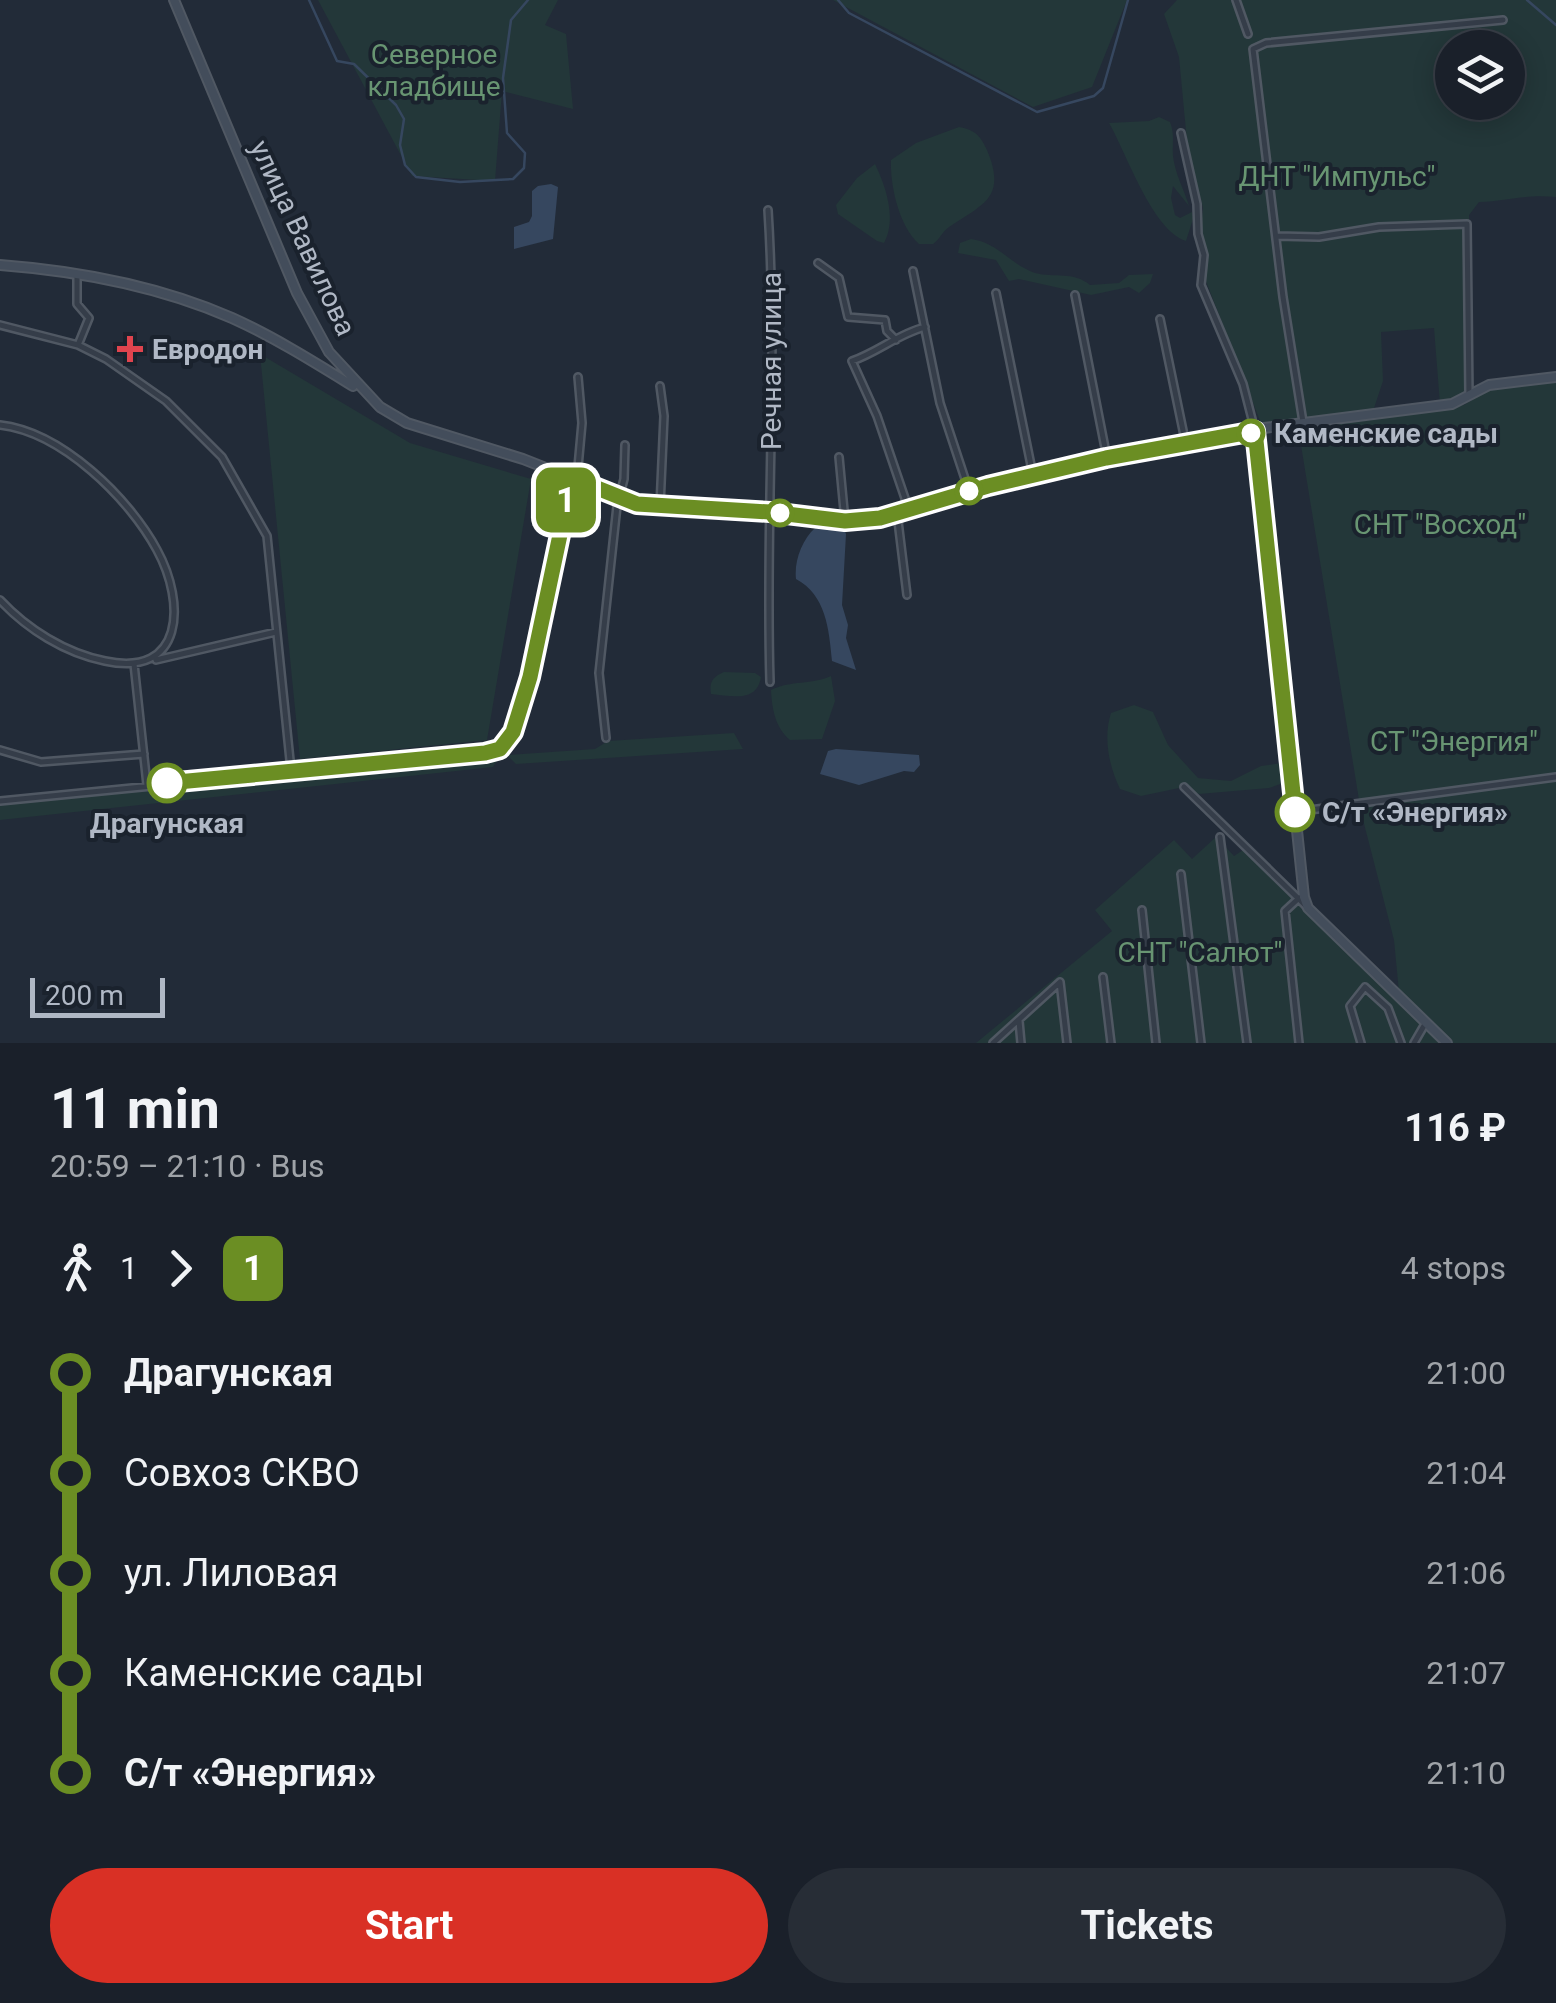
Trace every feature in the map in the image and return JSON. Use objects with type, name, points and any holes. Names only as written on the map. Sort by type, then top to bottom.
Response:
[{"type":"street","name":"улица Вавилова","points":[[174,0],[297,293],[329,352],[370,396]]},
{"type":"street","points":[[1236,0],[1248,34]]},
{"type":"street","points":[[1303,422],[1253,49],[1266,44],[1504,20]]},
{"type":"street","points":[[1181,132],[1204,255],[1201,285],[1242,384],[1255,431],[1302,884],[1308,908]]},
{"type":"street","name":"Речная улица","points":[[768,210],[770,512],[766,572],[770,682]]},
{"type":"street","points":[[1277,236],[1319,237],[1379,228],[1466,224],[1469,394]]},
{"type":"street","name":"Речная улица","points":[[818,263],[839,278],[848,317],[885,320],[887,331],[896,340]]},
{"type":"street","name":"улица Вавилова","points":[[0,265],[77,274],[148,289],[233,318],[370,396],[408,423],[637,504],[845,521],[880,518],[1033,474],[1106,458],[1303,422],[1452,404],[1499,382],[1556,376]]},
{"type":"street","points":[[913,271],[940,403],[969,492]]},
{"type":"street","points":[[77,274],[78,304],[89,318],[78,345]]},
{"type":"street","points":[[996,293],[1033,474]]},
{"type":"street","points":[[1075,295],[1106,458]]},
{"type":"street","points":[[1160,319],[1186,445]]},
{"type":"street","points":[[0,325],[78,345],[106,359],[166,401],[222,457],[264,528],[291,770]]},
{"type":"street","points":[[907,595],[898,521],[909,510],[877,416],[852,361],[924,327]]},
{"type":"street","points":[[0,801],[485,753],[504,746],[513,732],[530,677],[574,479],[582,424],[578,377]]},
{"type":"street","points":[[660,386],[664,416],[660,506]]},
{"type":"street","points":[[0,425],[28,432],[70,456],[110,487],[144,527],[169,575],[174,605],[172,636],[166,648],[148,662]]},
{"type":"street","points":[[606,738],[599,673],[625,445]]},
{"type":"street","points":[[839,457],[845,521]]},
{"type":"street","points":[[0,600],[42,634],[78,653],[109,662],[148,662],[277,632]]},
{"type":"street","points":[[134,664],[148,785]]},
{"type":"street","points":[[0,750],[41,762],[144,754]]},
{"type":"street","points":[[1295,812],[1556,777]]},
{"type":"street","points":[[1184,787],[1447,1043]]},
{"type":"street","points":[[1220,838],[1246,1043]]},
{"type":"street","points":[[1181,874],[1202,1043]]},
{"type":"street","points":[[1298,898],[1285,911],[1299,1043]]},
{"type":"street","points":[[1142,910],[1156,1043]]},
{"type":"street","points":[[1103,977],[1111,1043]]},
{"type":"street","points":[[993,1043],[1060,982],[1067,1043]]},
{"type":"street","points":[[1361,1043],[1350,1006],[1366,988],[1388,1008],[1401,1043]]},
{"type":"street","points":[[1018,1019],[1021,1043]]},
{"type":"street","points":[[1414,1043],[1426,1022]]},
{"type":"green space","name":"Северное кладбище","points":[[318,0],[558,0],[545,25],[566,34],[573,109],[502,91],[495,181],[412,176]]},
{"type":"green space","points":[[833,0],[1127,0],[1092,87],[1033,107]]},
{"type":"green space","name":"ДНТ \"Импульс\"","points":[[1177,0],[1556,0],[1556,197],[1479,202],[1469,215],[1473,393],[1462,402],[1440,404],[1434,328],[1381,332],[1383,381],[1373,411],[1262,426],[1204,276],[1207,261],[1201,228],[1203,208],[1188,152],[1179,57],[1164,14]]},
{"type":"green space","points":[[1159,117],[1172,126],[1174,163],[1189,206],[1173,186],[1175,215],[1180,218],[1192,212],[1186,241],[1174,234],[1151,207],[1109,123]]},
{"type":"green space","points":[[959,127],[973,132],[984,145],[993,166],[993,189],[981,205],[949,227],[933,244],[919,244],[897,205],[891,160],[916,143]]},
{"type":"green space","points":[[875,164],[890,214],[884,243],[838,214],[836,205],[857,178]]},
{"type":"green space","points":[[971,239],[989,244],[1035,273],[1070,276],[1090,285],[1119,283],[1129,275],[1153,274],[1139,293],[1129,287],[1091,295],[1019,279],[1009,281],[996,260],[958,253],[960,243]]},
{"type":"green space","points":[[260,354],[410,443],[531,479],[487,740],[300,759]]},
{"type":"green space","points":[[1556,379],[1556,1043],[1449,1043],[1399,992],[1394,940],[1361,812],[1298,427],[1464,405],[1493,387]]},
{"type":"green space","points":[[724,672],[755,673],[761,677],[759,685],[749,694],[711,694],[713,680]]},
{"type":"green space","points":[[831,676],[835,701],[822,739],[790,740],[775,717],[771,690]]},
{"type":"green space","points":[[1134,705],[1153,712],[1168,745],[1198,778],[1231,781],[1261,766],[1282,763],[1283,783],[1269,788],[1199,794],[1184,787],[1141,796],[1120,789],[1108,752],[1107,732],[1111,713]]},
{"type":"green space","points":[[734,733],[743,749],[516,764],[507,755],[595,749],[608,741]]},
{"type":"green space","points":[[491,752],[498,759],[493,767],[0,820],[0,805]]},
{"type":"green space","name":"СНТ \"Салют\"","points":[[1216,837],[1234,856],[1243,850],[1444,1043],[976,1043],[1112,931],[1095,910],[1174,840],[1192,859]]},
{"type":"water","points":[[551,184],[558,187],[553,239],[514,249],[514,227],[529,222],[532,216],[532,191]]},
{"type":"water","points":[[815,528],[844,529],[846,534],[842,605],[848,625],[846,638],[856,670],[832,661],[820,604],[796,579],[800,551]]},
{"type":"water","points":[[828,751],[919,755],[920,765],[914,772],[904,771],[859,785],[820,774]]},
{"type":"waterway","points":[[309,0],[337,61],[354,64],[396,105],[404,119],[400,145],[405,165],[416,177],[460,182],[513,179],[524,168],[525,153],[507,133],[503,78],[511,20],[528,0]]},
{"type":"waterway","points":[[838,0],[849,13],[1037,112],[1094,96],[1103,88],[1128,0]]},
{"type":"waterway","points":[[1527,0],[1556,25]]},
{"type":"bus line","name":"1","points":[[167,783],[500,749],[513,732],[530,677],[572,478],[637,504],[845,521],[880,518],[1033,474],[1255,431],[1295,812]]},
{"type":"place","name":"Евродон","points":[[130,349]]},
{"type":"place","name":"Каменские сады","points":[[1251,433]]},
{"type":"place","name":"Драгунская","points":[[167,783]]},
{"type":"place","name":"С/т «Энергия»","points":[[1295,812]]},
{"type":"park label","name":"СНТ \"Восход\"","points":[[1440,524]]},
{"type":"park label","name":"СТ \"Энергия\"","points":[[1454,741]]}]
